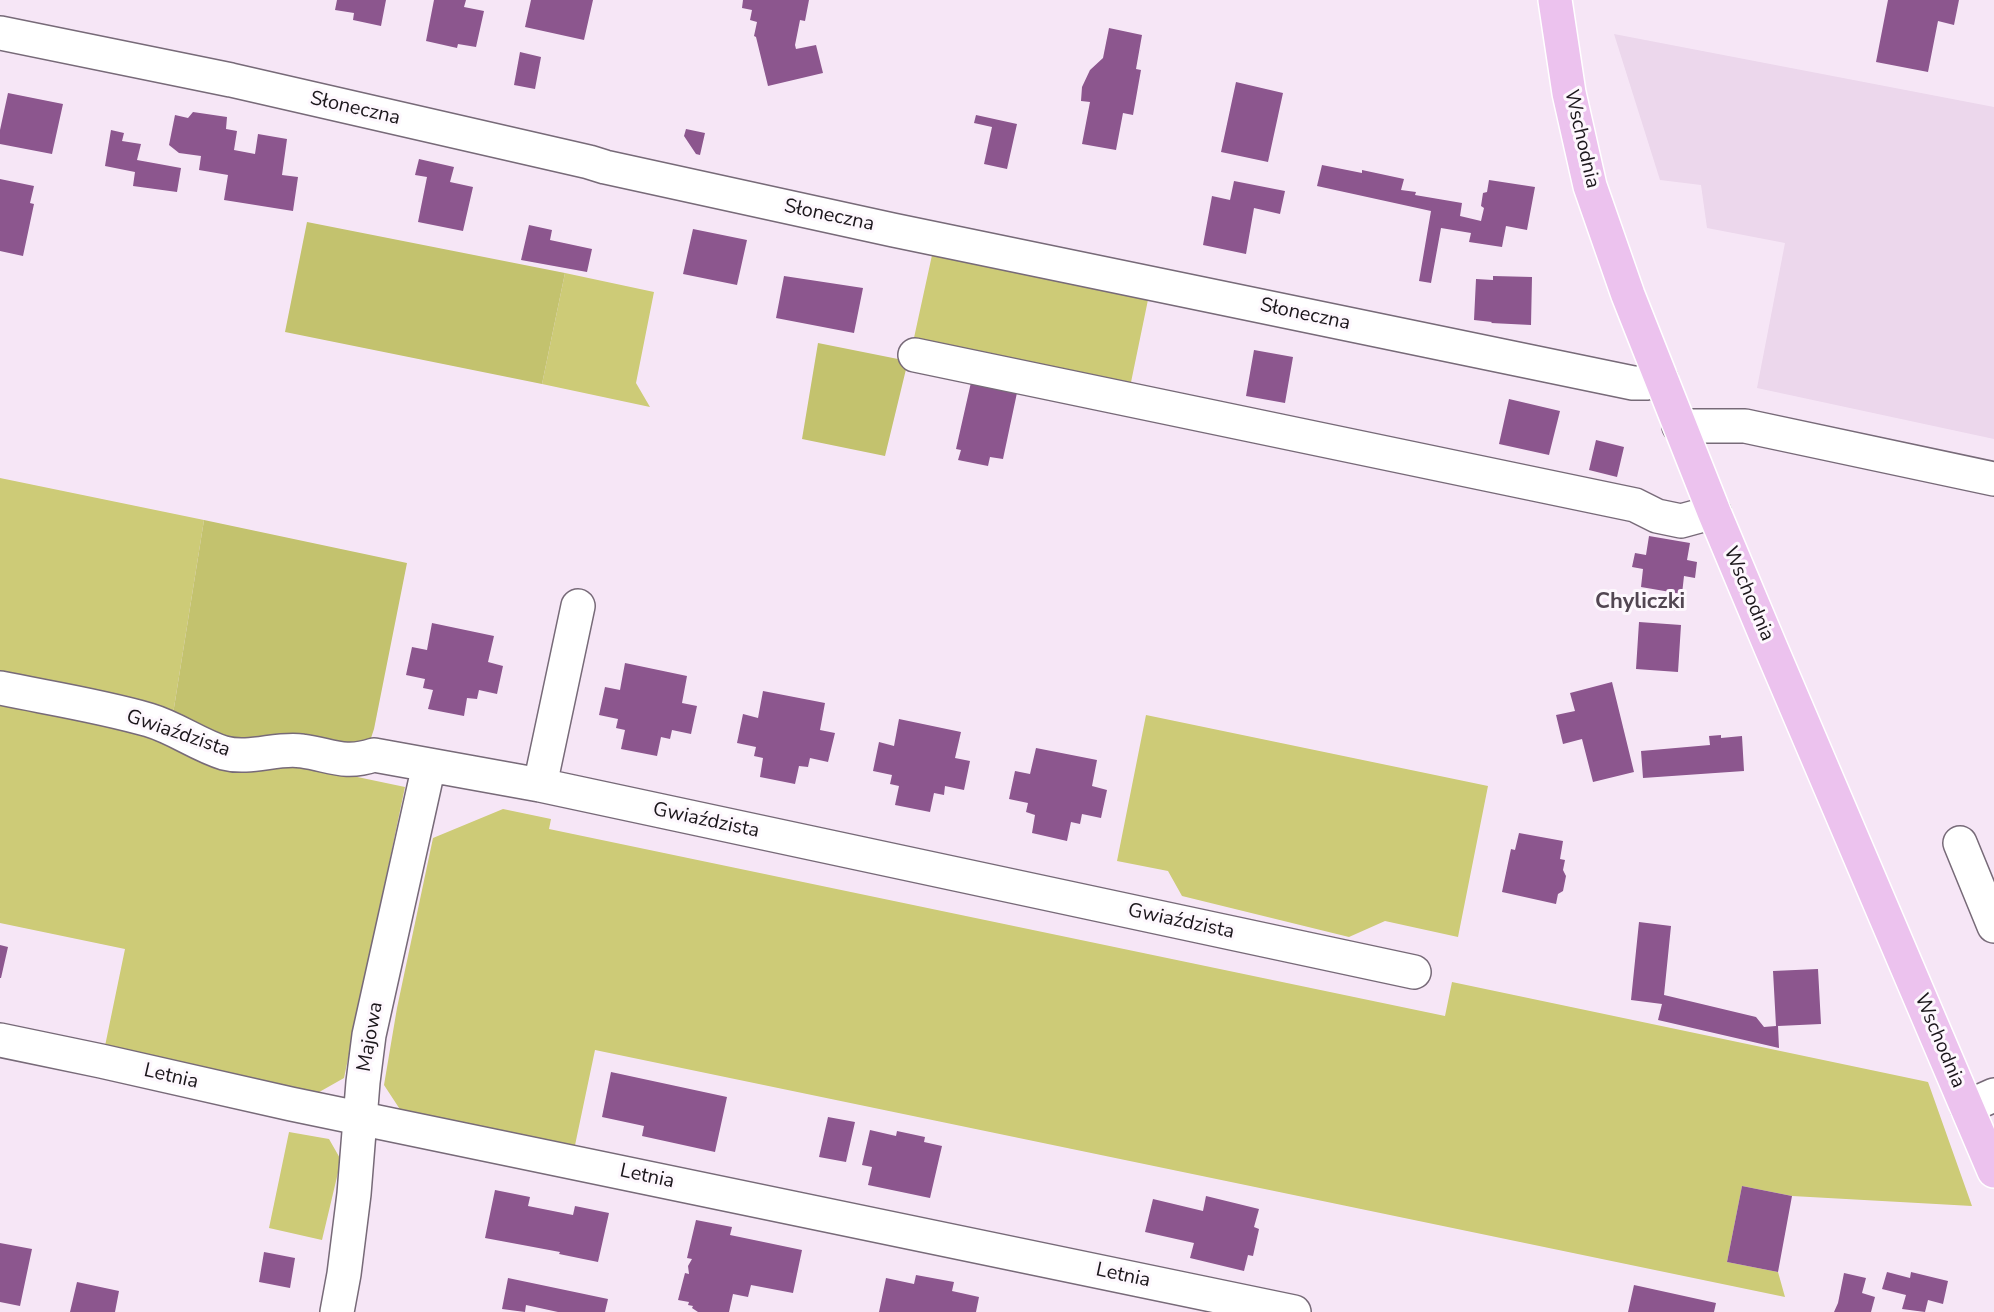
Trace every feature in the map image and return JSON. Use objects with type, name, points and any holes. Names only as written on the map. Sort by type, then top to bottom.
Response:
[{"type":"main road","name":"Wschodnia","points":[[1555,0],[1569,93],[1590,186],[1628,295],[1714,512],[1981,1101],[1994,1171]]},
{"type":"street","name":"Słoneczna","points":[[0,33],[231,80],[605,167],[882,227],[1633,383],[1661,380]]},
{"type":"street","points":[[915,355],[1635,505],[1657,516],[1681,521],[1714,512]]},
{"type":"street","points":[[1679,426],[1745,426],[1994,479]]},
{"type":"street","points":[[540,785],[578,606]]},
{"type":"street","name":"Gwiaździsta","points":[[0,688],[149,720],[182,732],[202,744],[226,753],[242,755],[300,750],[344,760],[358,760],[374,755],[540,785],[1414,972]]},
{"type":"street","name":"Majowa","points":[[337,1312],[344,1274],[369,1035],[429,765]]},
{"type":"street","points":[[1960,843],[1994,926]]},
{"type":"street","name":"Letnia","points":[[0,1040],[361,1118],[1294,1312]]},
{"type":"shaded area","points":[[1614,34],[1994,107],[1994,439],[1757,388],[1785,243],[1707,228],[1701,185],[1660,180]]},
{"type":"shaded area","points":[[307,222],[565,273],[542,384],[285,332]]},
{"type":"shaded area","points":[[934,246],[1150,290],[1129,392],[912,347]]},
{"type":"shaded area","points":[[565,273],[654,292],[636,383],[650,407],[542,384]]},
{"type":"shaded area","points":[[818,343],[908,361],[885,456],[802,439]]},
{"type":"shaded area","points":[[0,478],[204,520],[173,714],[0,678]]},
{"type":"shaded area","points":[[204,520],[407,563],[374,729],[366,753],[238,744],[173,714]]},
{"type":"shaded area","points":[[0,702],[405,787],[344,1078],[314,1095],[105,1046],[125,949],[0,923]]},
{"type":"shaded area","points":[[1146,715],[1488,786],[1458,937],[1385,921],[1349,937],[1182,896],[1168,871],[1117,861]]},
{"type":"shaded area","points":[[503,809],[551,819],[549,829],[1445,1016],[1452,982],[1928,1082],[1972,1206],[1792,1196],[1742,1186],[1727,1262],[1778,1272],[1785,1297],[595,1050],[574,1150],[403,1114],[384,1085],[397,1008],[433,838]]},
{"type":"shaded area","points":[[289,1132],[329,1139],[341,1160],[322,1240],[269,1228]]},
{"type":"building","points":[[337,0],[386,0],[381,26],[353,20],[354,13],[335,10]]},
{"type":"building","points":[[434,0],[466,0],[464,7],[484,11],[476,47],[458,44],[457,48],[426,41]]},
{"type":"building","points":[[531,0],[593,0],[584,40],[525,27]]},
{"type":"building","points":[[743,0],[809,0],[805,21],[800,20],[795,45],[796,49],[816,45],[823,73],[768,86],[754,36],[757,22],[750,20],[752,10],[742,8]]},
{"type":"building","points":[[1888,0],[1959,0],[1954,25],[1938,21],[1928,72],[1876,62]]},
{"type":"building","points":[[1109,28],[1142,35],[1136,69],[1141,70],[1133,115],[1123,113],[1116,150],[1082,144],[1090,102],[1081,101],[1082,87],[1090,70],[1103,58]]},
{"type":"building","points":[[520,52],[541,57],[535,89],[514,85]]},
{"type":"building","points":[[1236,82],[1283,93],[1268,162],[1221,152]]},
{"type":"building","points":[[8,93],[63,104],[52,154],[0,144],[0,130]]},
{"type":"building","points":[[193,112],[227,117],[226,129],[237,131],[234,150],[255,154],[258,134],[287,139],[282,175],[298,177],[293,211],[224,200],[228,175],[199,170],[201,156],[179,153],[169,145],[175,115],[188,118]]},
{"type":"building","points":[[976,115],[1017,124],[1007,169],[984,164],[992,127],[974,123]]},
{"type":"building","points":[[686,129],[705,133],[700,155],[696,154],[684,136]]},
{"type":"building","points":[[111,130],[124,133],[122,141],[141,144],[137,160],[181,168],[177,192],[133,186],[135,172],[105,166]]},
{"type":"building","points":[[419,159],[454,167],[450,182],[473,187],[463,231],[418,222],[427,177],[415,175]]},
{"type":"building","points":[[1322,165],[1362,173],[1362,170],[1404,179],[1401,190],[1416,192],[1415,195],[1462,203],[1460,216],[1481,221],[1484,208],[1481,206],[1483,193],[1487,192],[1489,180],[1535,187],[1527,230],[1506,226],[1502,247],[1469,242],[1471,233],[1441,228],[1431,283],[1419,281],[1431,211],[1317,186]]},
{"type":"building","points":[[0,179],[34,186],[30,203],[34,204],[23,256],[0,251]]},
{"type":"building","points":[[1234,181],[1285,191],[1280,214],[1254,208],[1246,254],[1203,245],[1212,196],[1230,200]]},
{"type":"building","points":[[529,225],[552,230],[550,240],[592,249],[587,272],[521,260]]},
{"type":"building","points":[[693,229],[747,240],[737,285],[683,274]]},
{"type":"building","points":[[784,276],[863,288],[854,333],[776,318]]},
{"type":"building","points":[[1493,276],[1532,277],[1531,325],[1474,320],[1476,279],[1493,280]]},
{"type":"building","points":[[1254,350],[1293,357],[1285,403],[1246,396]]},
{"type":"building","points":[[972,378],[1018,388],[1003,459],[990,457],[988,466],[958,460],[961,450],[956,449]]},
{"type":"building","points":[[1509,399],[1560,411],[1549,455],[1499,444]]},
{"type":"building","points":[[1596,440],[1624,447],[1617,477],[1589,470]]},
{"type":"building","points":[[1649,536],[1690,543],[1687,560],[1697,562],[1695,578],[1684,576],[1682,594],[1641,587],[1643,569],[1632,567],[1635,553],[1646,555]]},
{"type":"building","points":[[1639,622],[1681,625],[1678,672],[1636,669]]},
{"type":"building","points":[[432,623],[494,636],[488,662],[503,666],[497,694],[479,690],[477,699],[467,698],[464,716],[428,709],[433,690],[423,688],[425,679],[406,675],[412,647],[427,650]]},
{"type":"building","points":[[625,663],[687,676],[682,703],[697,706],[691,734],[672,730],[670,739],[661,737],[657,756],[621,749],[625,730],[616,728],[618,719],[599,715],[605,687],[620,690]]},
{"type":"building","points":[[1612,682],[1634,772],[1593,782],[1582,739],[1563,744],[1556,715],[1575,711],[1570,693]]},
{"type":"building","points":[[763,691],[825,703],[820,730],[835,733],[828,762],[810,758],[808,767],[799,766],[795,784],[760,777],[763,758],[754,756],[756,747],[737,743],[743,714],[758,718]]},
{"type":"building","points":[[899,719],[961,732],[955,758],[970,761],[964,790],[945,786],[944,795],[934,793],[930,812],[895,805],[899,786],[890,784],[892,775],[873,771],[879,742],[894,746]]},
{"type":"building","points":[[1721,735],[1721,738],[1742,736],[1744,771],[1643,778],[1641,751],[1710,745],[1709,736]]},
{"type":"building","points":[[1036,748],[1097,760],[1092,786],[1107,790],[1101,818],[1082,814],[1080,824],[1071,822],[1067,841],[1032,833],[1035,815],[1026,812],[1028,803],[1009,799],[1015,771],[1030,774]]},
{"type":"building","points":[[1519,833],[1563,841],[1560,859],[1565,860],[1563,870],[1566,876],[1563,891],[1558,894],[1556,904],[1502,892],[1511,849],[1515,850]]},
{"type":"building","points":[[1639,922],[1671,926],[1664,995],[1756,1017],[1764,1027],[1776,1026],[1773,971],[1818,969],[1821,1024],[1778,1026],[1779,1048],[1658,1020],[1662,1004],[1631,1000]]},
{"type":"building","points":[[0,945],[8,947],[1,978],[0,978]]},
{"type":"building","points":[[611,1072],[727,1097],[715,1152],[642,1136],[644,1126],[602,1117]]},
{"type":"building","points":[[828,1117],[855,1122],[846,1162],[819,1157]]},
{"type":"building","points":[[870,1130],[896,1136],[897,1131],[925,1137],[924,1142],[942,1146],[930,1198],[868,1185],[872,1167],[862,1165]]},
{"type":"building","points":[[1742,1186],[1792,1196],[1778,1272],[1727,1262]]},
{"type":"building","points":[[495,1190],[530,1197],[528,1206],[573,1215],[575,1206],[609,1213],[598,1262],[559,1254],[560,1252],[485,1238]]},
{"type":"building","points":[[1206,1196],[1259,1209],[1254,1227],[1259,1229],[1253,1256],[1248,1255],[1244,1271],[1190,1258],[1194,1243],[1145,1232],[1153,1199],[1203,1211]]},
{"type":"building","points":[[696,1220],[732,1227],[730,1235],[802,1250],[793,1293],[751,1285],[748,1297],[733,1294],[729,1312],[698,1312],[692,1308],[693,1306],[688,1305],[689,1302],[678,1300],[685,1273],[689,1274],[688,1266],[692,1259],[687,1258]]},
{"type":"building","points":[[0,1243],[32,1249],[20,1306],[0,1302]]},
{"type":"building","points":[[264,1252],[295,1258],[290,1288],[259,1282]]},
{"type":"building","points":[[1887,1272],[1910,1278],[1911,1272],[1948,1281],[1943,1304],[1928,1300],[1925,1312],[1902,1309],[1906,1295],[1882,1289]]},
{"type":"building","points":[[1844,1273],[1866,1278],[1862,1293],[1875,1297],[1871,1312],[1834,1312]]},
{"type":"building","points":[[916,1275],[954,1282],[952,1291],[979,1297],[976,1312],[879,1312],[886,1278],[914,1284]]},
{"type":"building","points":[[508,1278],[608,1299],[605,1312],[558,1312],[526,1305],[525,1312],[502,1309]]},
{"type":"building","points":[[77,1282],[119,1291],[115,1312],[70,1312]]},
{"type":"building","points":[[1634,1285],[1716,1303],[1714,1312],[1628,1312]]},
{"type":"district","name":"Chyliczki","points":[[1640,603]]}]
